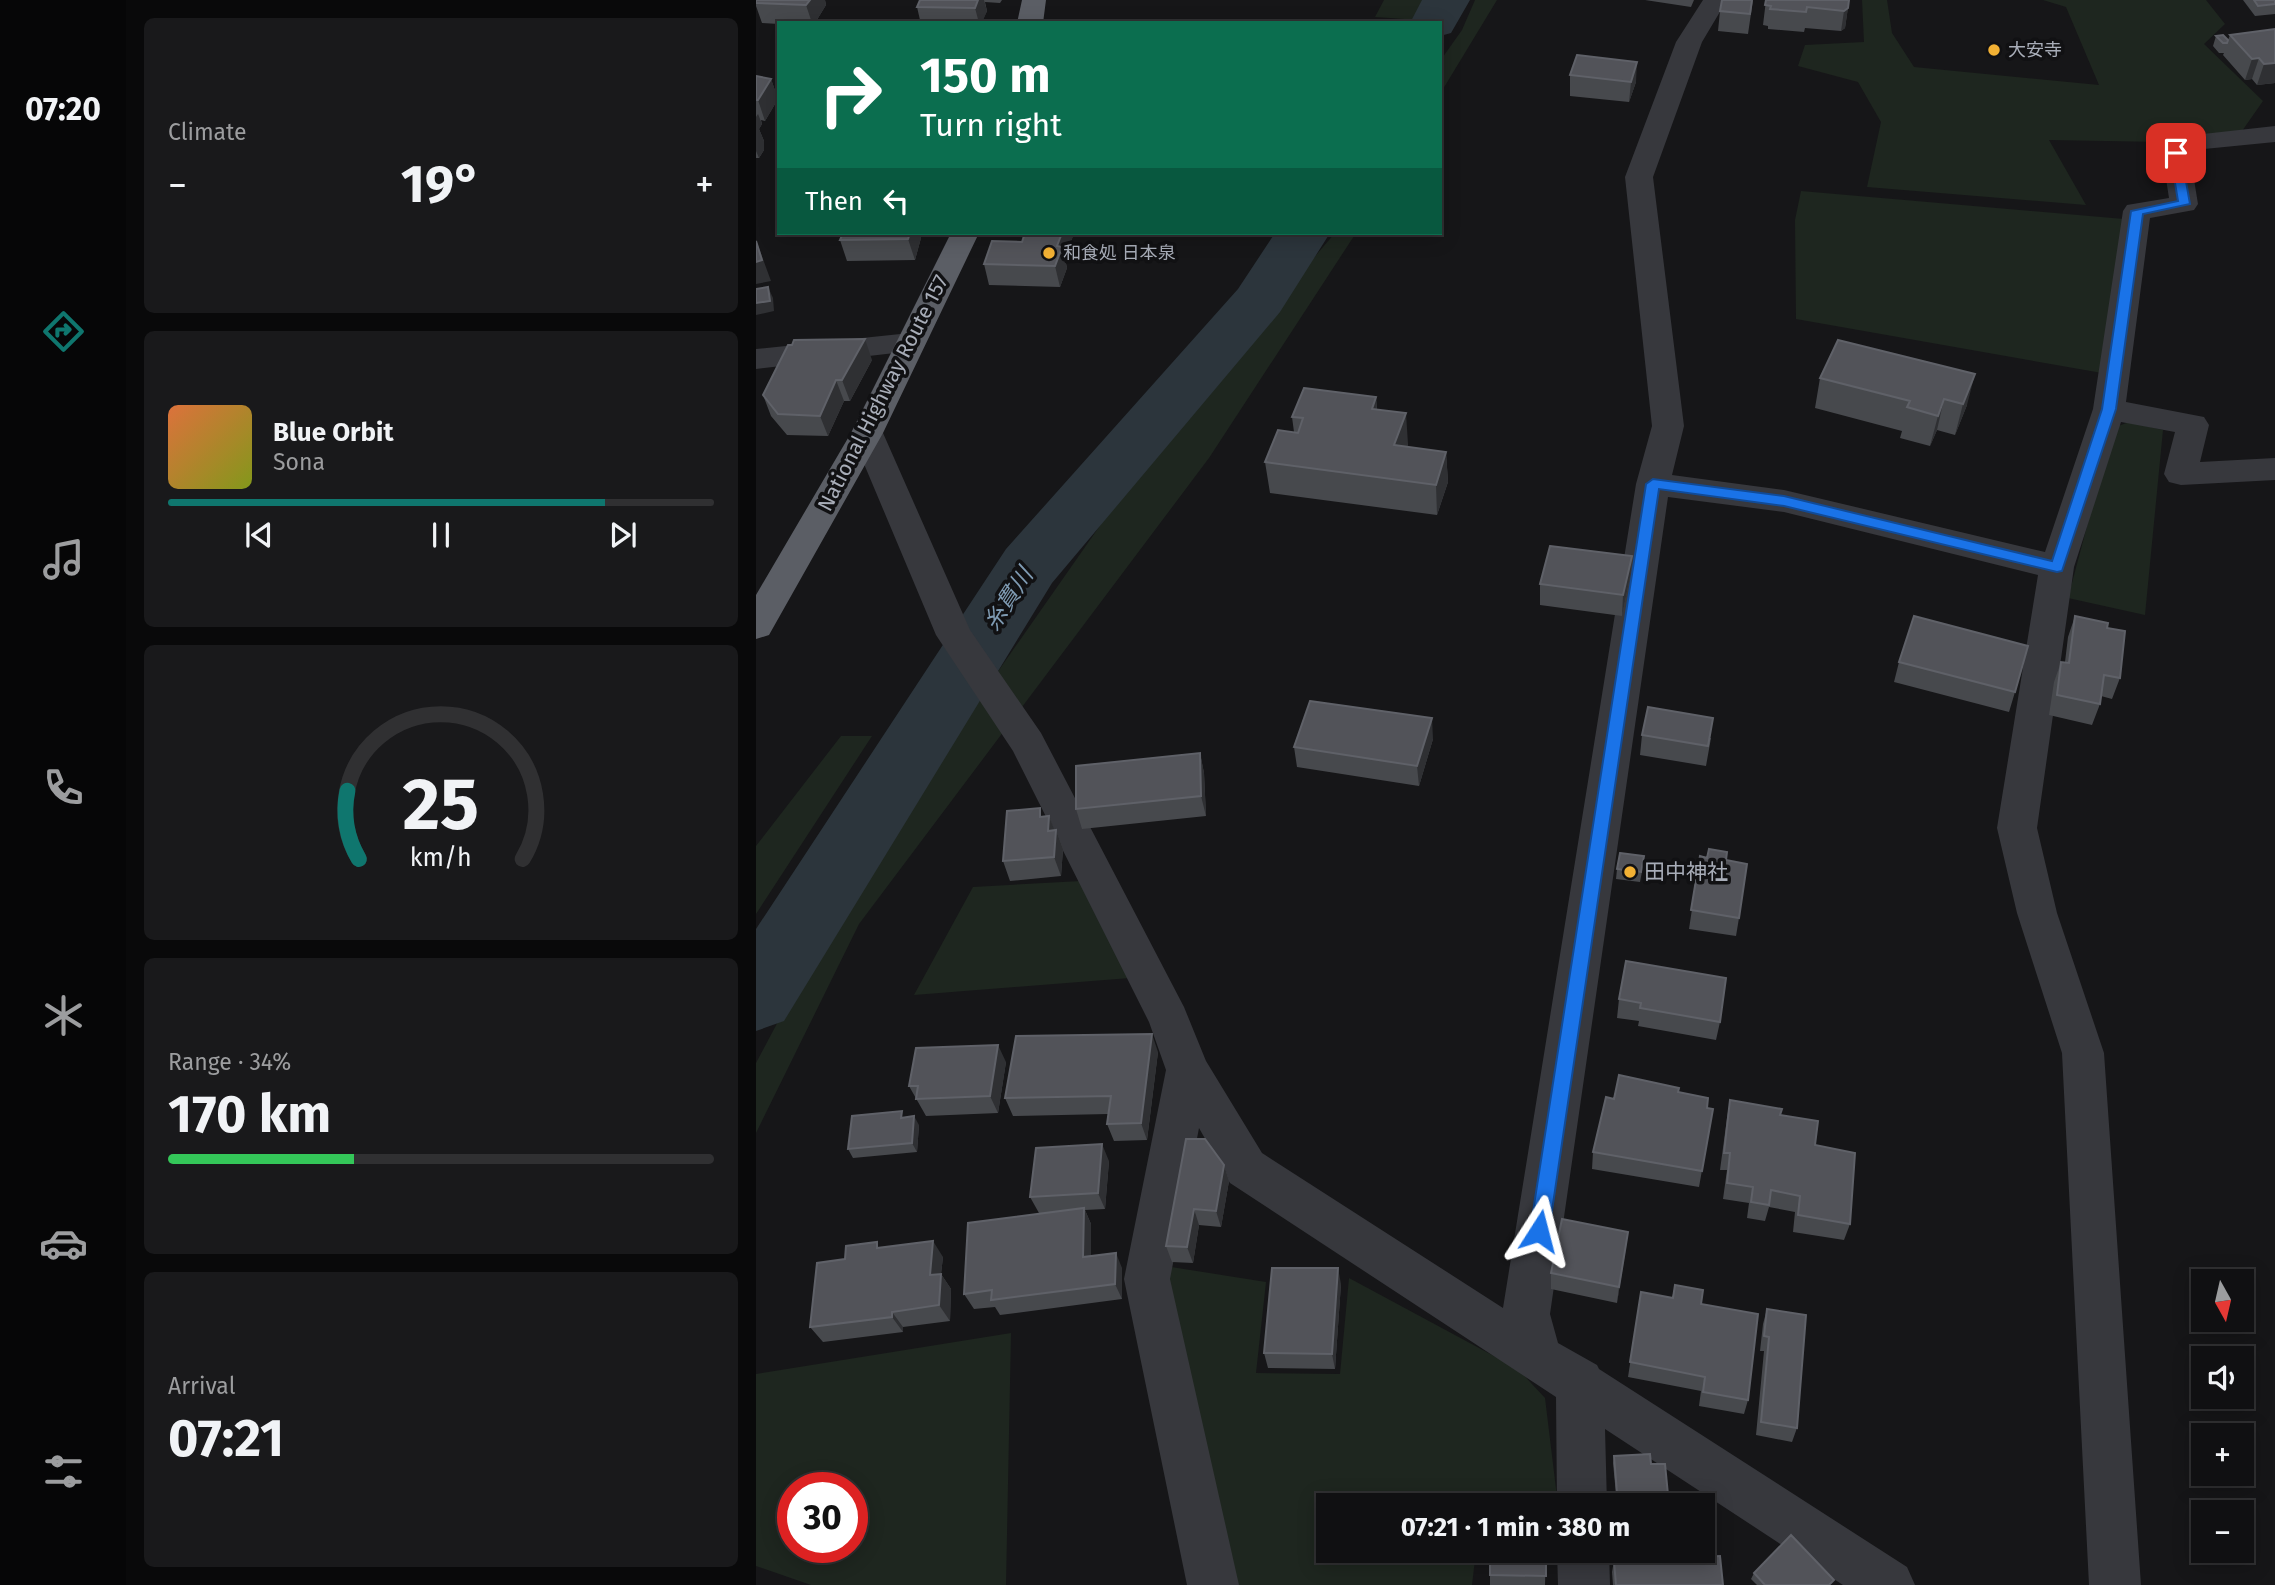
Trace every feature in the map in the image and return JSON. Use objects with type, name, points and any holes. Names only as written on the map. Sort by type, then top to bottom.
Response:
[{"type":"highway","points":[[1030,21],[1034,0]]},
{"type":"highway","name":"National Highway Route 157","points":[[756,626],[867,433],[964,235]]},
{"type":"street","points":[[1537,1355],[1527,1314],[1653,484],[1668,426],[1639,177],[1689,42],[1715,0]]},
{"type":"street","points":[[2115,1585],[2083,1053],[2037,914],[2017,828],[2057,567],[2109,409],[2137,211],[2184,204],[2176,153],[2186,143],[2275,134]]},
{"type":"street","points":[[756,359],[910,343]]},
{"type":"street","points":[[2109,409],[2193,425],[2181,474],[2275,469]]},
{"type":"street","points":[[867,433],[954,635],[1028,743],[1153,986],[1188,1070],[1246,1168],[1580,1382],[1889,1585]]},
{"type":"street","points":[[1653,484],[1784,501],[2057,567]]},
{"type":"street","points":[[1188,1070],[1147,1279],[1213,1585]]},
{"type":"street","points":[[1580,1382],[1582,1493]]},
{"type":"street","points":[[1583,1563],[1584,1585]]},
{"type":"shaded area","points":[[1384,0],[1429,0],[1419,20],[1375,17]]},
{"type":"shaded area","points":[[1475,0],[1497,0],[1442,91],[1442,58],[1462,30]]},
{"type":"shaded area","points":[[1862,0],[1887,0],[1892,33],[1914,67],[2099,85],[2066,7],[2043,0],[2206,0],[2225,24],[2204,44],[2263,101],[2242,131],[2163,142],[2049,140],[2086,205],[1867,187],[1881,122],[1858,82],[1798,66],[1805,45],[1864,42]]},
{"type":"shaded area","points":[[1801,191],[2124,219],[2102,373],[1796,319],[1795,220]]},
{"type":"shaded area","points":[[1333,235],[1355,235],[1209,458],[859,924],[756,1133],[756,1063],[857,873],[1169,427]]},
{"type":"shaded area","points":[[2129,422],[2163,430],[2145,615],[2068,598],[2113,428]]},
{"type":"shaded area","points":[[841,736],[872,736],[756,914],[756,846]]},
{"type":"shaded area","points":[[1081,881],[1130,978],[914,995],[973,887]]},
{"type":"shaded area","points":[[1165,1266],[1266,1282],[1256,1373],[1340,1374],[1349,1278],[1518,1369],[1545,1398],[1557,1493],[1316,1493],[1316,1563],[1475,1563],[1472,1585],[1231,1585]]},
{"type":"shaded area","points":[[1011,1333],[1006,1585],[811,1585],[756,1566],[756,1374]]},
{"type":"building","points":[[756,0],[810,0],[806,5],[756,3]]},
{"type":"building","points":[[920,0],[978,0],[975,8],[917,7]]},
{"type":"building","points":[[1722,0],[1752,0],[1750,14],[1720,11]]},
{"type":"building","points":[[1766,0],[1849,0],[1848,8],[1844,11],[1807,7],[1806,12],[1770,9],[1771,6],[1765,5]]},
{"type":"building","points":[[2254,0],[2275,0],[2275,4],[2258,6]]},
{"type":"building","points":[[2275,29],[2275,63],[2264,64],[2259,58],[2252,59],[2230,35]]},
{"type":"building","points":[[2223,35],[2228,40],[2227,43],[2223,43],[2216,36]]},
{"type":"building","points":[[1577,55],[1637,62],[1631,82],[1570,75]]},
{"type":"building","points":[[756,76],[771,79],[758,100],[756,100]]},
{"type":"building","points":[[842,235],[909,235],[908,239],[840,240]]},
{"type":"building","points":[[1024,235],[1061,235],[1057,246],[1062,247],[1055,266],[984,264],[992,241],[1022,242]]},
{"type":"building","points":[[756,241],[762,260],[756,262]]},
{"type":"building","points":[[768,287],[770,301],[756,303],[756,289]]},
{"type":"building","points":[[865,339],[842,380],[836,380],[820,416],[778,414],[763,395],[788,345],[792,345],[794,340]]},
{"type":"building","points":[[1838,340],[1975,374],[1963,404],[1944,399],[1938,416],[1907,407],[1910,401],[1820,378]]},
{"type":"building","points":[[1304,388],[1376,397],[1372,409],[1406,413],[1394,445],[1446,452],[1436,485],[1265,462],[1278,430],[1298,433],[1303,418],[1292,417]]},
{"type":"building","points":[[1550,546],[1632,556],[1623,595],[1540,584]]},
{"type":"building","points":[[1914,616],[2028,646],[2015,692],[1899,662]]},
{"type":"building","points":[[2075,616],[2108,623],[2107,628],[2125,631],[2120,678],[2104,675],[2100,704],[2057,695],[2061,662],[2069,663]]},
{"type":"building","points":[[1310,701],[1432,718],[1417,766],[1294,747]]},
{"type":"building","points":[[1648,707],[1713,718],[1708,746],[1642,735]]},
{"type":"building","points":[[1200,753],[1201,796],[1076,809],[1076,766]]},
{"type":"building","points":[[1040,808],[1040,817],[1049,816],[1048,831],[1056,830],[1054,857],[1003,861],[1007,811]]},
{"type":"building","points":[[1709,849],[1727,852],[1726,860],[1747,864],[1739,918],[1691,910],[1700,856],[1707,858]]},
{"type":"building","points":[[1620,853],[1644,856],[1641,872],[1617,869]]},
{"type":"building","points":[[1626,961],[1726,978],[1720,1022],[1640,1008],[1641,1003],[1619,999]]},
{"type":"building","points":[[1152,1034],[1141,1123],[1107,1124],[1111,1096],[1005,1098],[1016,1036]]},
{"type":"building","points":[[998,1045],[990,1096],[916,1099],[918,1086],[909,1086],[916,1048]]},
{"type":"building","points":[[1619,1075],[1679,1088],[1678,1092],[1708,1098],[1707,1108],[1713,1109],[1702,1171],[1593,1152],[1606,1097],[1614,1099]]},
{"type":"building","points":[[1730,1100],[1782,1109],[1780,1115],[1818,1121],[1815,1145],[1855,1153],[1850,1224],[1798,1215],[1800,1196],[1771,1190],[1769,1205],[1751,1202],[1753,1187],[1727,1183],[1730,1153],[1724,1153]]},
{"type":"building","points":[[902,1111],[901,1118],[914,1116],[912,1143],[848,1149],[852,1116]]},
{"type":"building","points":[[1186,1139],[1205,1139],[1224,1165],[1216,1211],[1194,1209],[1187,1247],[1166,1246]]},
{"type":"building","points":[[1102,1144],[1098,1193],[1030,1197],[1036,1148]]},
{"type":"building","points":[[1084,1208],[1083,1257],[1116,1253],[1115,1284],[991,1300],[992,1290],[964,1294],[968,1223]]},
{"type":"building","points":[[1562,1219],[1628,1232],[1619,1287],[1551,1273]]},
{"type":"building","points":[[933,1241],[930,1275],[941,1274],[939,1305],[892,1312],[892,1317],[810,1327],[817,1263],[845,1259],[846,1246],[877,1242],[877,1248]]},
{"type":"building","points":[[1272,1268],[1338,1268],[1332,1354],[1264,1353]]},
{"type":"building","points":[[1675,1285],[1703,1290],[1701,1304],[1758,1314],[1748,1400],[1703,1392],[1705,1377],[1630,1362],[1641,1292],[1673,1298]]},
{"type":"building","points":[[1767,1309],[1806,1315],[1797,1428],[1761,1422],[1769,1337],[1764,1336]]},
{"type":"building","points":[[1650,1454],[1651,1464],[1665,1464],[1668,1493],[1617,1493],[1614,1456]]},
{"type":"building","points":[[1791,1535],[1834,1580],[1829,1585],[1765,1585],[1754,1573]]},
{"type":"building","points":[[1715,1556],[1720,1556],[1723,1585],[1616,1585],[1614,1563],[1715,1563]]},
{"type":"building","points":[[1490,1563],[1546,1563],[1546,1576],[1490,1575]]},
{"type":"waterway","name":"糸貫川","points":[[1435,21],[1446,0]]},
{"type":"waterway","name":"糸貫川","points":[[756,997],[1029,566],[1260,300],[1301,235]]},
{"type":"place","name":"大安寺","points":[[1994,50]]},
{"type":"place","name":"和食処 日本泉","points":[[1049,253]]},
{"type":"place","name":"田中神社","points":[[1630,872]]},
{"type":"route","points":[[1539,1231],[1653,484],[1784,501],[2057,567],[2109,409],[2137,211],[2184,204],[2176,153]]}]
